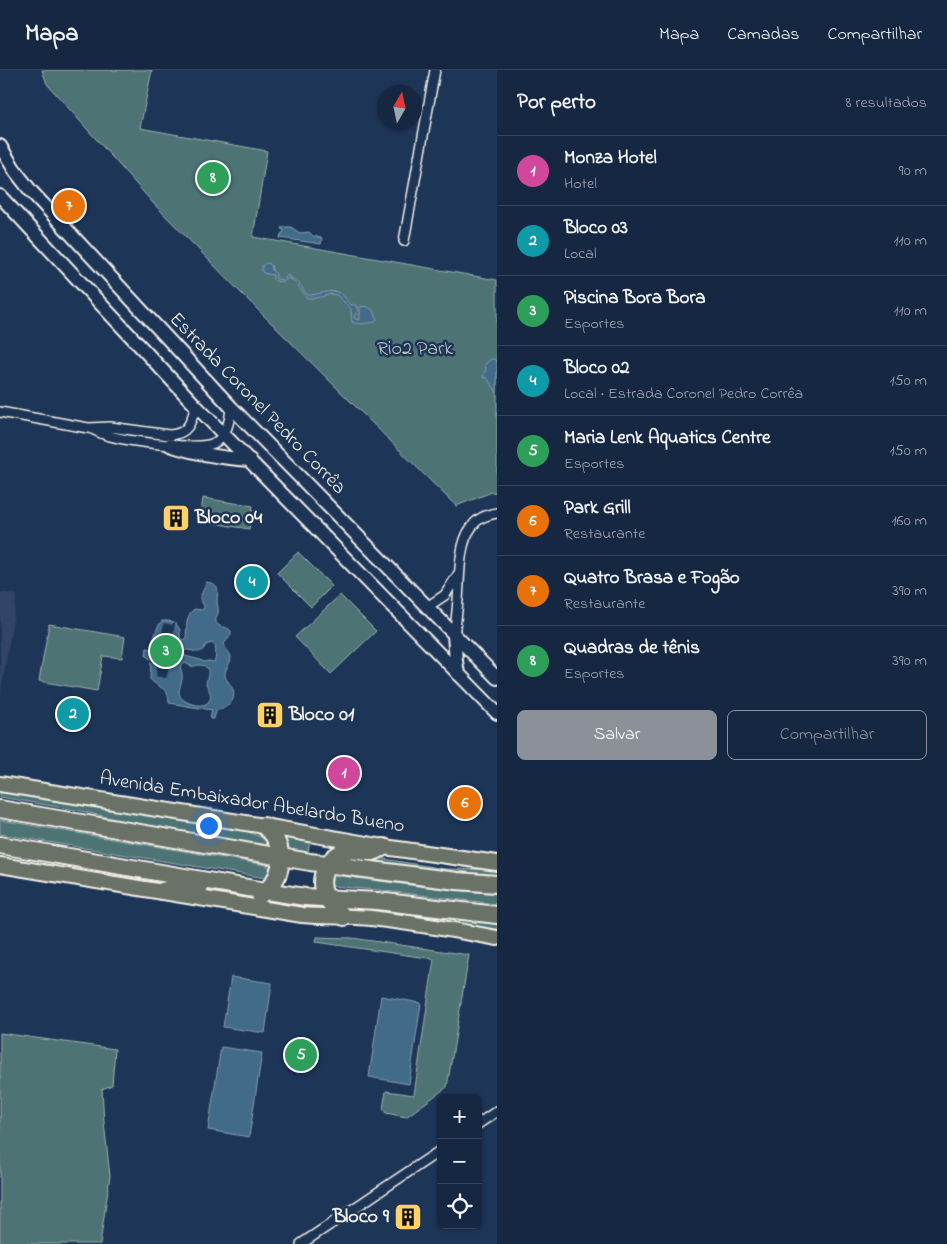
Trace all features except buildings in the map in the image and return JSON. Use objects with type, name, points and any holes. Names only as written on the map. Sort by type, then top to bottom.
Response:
[{"type":"highway","points":[[0,801],[64,812],[108,827]]},
{"type":"highway","points":[[0,809],[281,857],[457,881],[497,884]]},
{"type":"highway","points":[[162,891],[178,887],[242,898],[256,896],[266,891],[278,876],[281,857],[273,835],[264,826]]},
{"type":"highway","points":[[0,845],[305,897],[377,901],[497,915]]},
{"type":"highway","points":[[344,917],[326,898],[322,889],[323,876],[328,864],[345,851],[374,852],[384,847]]},
{"type":"main road","name":"Estrada Coronel Pedro Corrêa","points":[[0,146],[30,190],[231,407],[497,678]]},
{"type":"main road","points":[[0,196],[196,406],[497,713]]},
{"type":"main road","points":[[170,445],[195,452],[250,460]]},
{"type":"main road","points":[[454,635],[458,674]]},
{"type":"main road","name":"Avenida Embaixador Abelardo Bueno","points":[[0,784],[384,847],[497,863]]},
{"type":"main road","points":[[0,865],[302,915],[369,918],[456,930],[497,938]]},
{"type":"street","points":[[404,241],[434,70]]},
{"type":"street","points":[[90,428],[110,427],[148,433],[177,434],[190,424],[196,406]]},
{"type":"street","points":[[0,412],[90,428],[109,436],[147,443],[185,446],[209,445],[217,441],[224,434],[228,425],[231,407]]},
{"type":"street","points":[[454,635],[464,541],[471,528],[481,518],[489,514],[497,514]]},
{"type":"street","points":[[427,607],[445,595],[460,570]]},
{"type":"street","points":[[482,1121],[497,1111]]},
{"type":"street","points":[[301,1244],[437,1153]]},
{"type":"shaded area","points":[[282,227],[291,227],[300,233],[309,232],[313,236],[322,238],[321,244],[280,238],[284,230],[281,229]]},
{"type":"shaded area","points":[[268,263],[276,274],[276,279],[283,280],[288,275],[298,282],[307,295],[332,291],[340,293],[351,305],[356,305],[355,319],[360,320],[360,307],[367,306],[372,309],[377,320],[364,324],[352,322],[351,309],[337,295],[331,294],[307,298],[296,283],[288,278],[283,282],[275,281],[273,275],[263,273],[262,266]]},
{"type":"shaded area","points":[[491,359],[497,362],[497,392],[487,378],[483,377],[486,363]]},
{"type":"shaded area","points":[[206,582],[214,584],[217,588],[218,611],[216,623],[231,631],[231,635],[224,644],[231,657],[225,676],[233,688],[233,697],[229,705],[216,711],[214,719],[210,719],[212,710],[169,703],[167,693],[150,679],[151,663],[146,655],[147,648],[152,649],[156,630],[162,621],[176,624],[180,630],[180,638],[183,640],[186,638],[189,615],[194,609],[202,610],[204,608],[200,599]],"holes":[[[211,643],[215,645],[216,657],[214,662],[204,662],[185,656],[184,652],[186,650],[200,652],[206,645]],[[184,663],[192,666],[203,666],[208,669],[206,684],[211,697],[206,704],[189,703],[181,698],[179,692],[182,677],[180,666]]]},
{"type":"shaded area","points":[[0,592],[17,595],[0,697]]},
{"type":"shaded area","points":[[231,977],[272,983],[265,1033],[223,1027]]},
{"type":"shaded area","points":[[381,996],[421,1003],[409,1084],[369,1077]]},
{"type":"shaded area","points":[[221,1047],[262,1053],[249,1137],[208,1130]]},
{"type":"green space","name":"Rio2 Park","points":[[42,70],[152,70],[140,128],[267,151],[253,237],[497,280],[497,493],[492,492],[456,506],[153,203],[47,84]]},
{"type":"green space","points":[[203,498],[253,506],[249,529],[200,521]]},
{"type":"green space","points":[[298,552],[332,586],[311,607],[277,573]]},
{"type":"green space","points":[[340,595],[376,631],[331,674],[295,637]]},
{"type":"green space","points":[[49,624],[125,637],[122,658],[103,656],[97,691],[39,681]]},
{"type":"green space","points":[[0,789],[248,832],[261,837],[268,845],[183,835],[81,811],[0,797]]},
{"type":"green space","points":[[0,820],[266,865],[270,867],[271,871],[267,878],[265,878],[0,834]]},
{"type":"green space","points":[[282,837],[310,840],[308,852],[287,849]]},
{"type":"green space","points":[[360,855],[445,869],[497,870],[497,877],[441,872],[351,858]]},
{"type":"green space","points":[[331,876],[497,894],[497,904],[330,886]]},
{"type":"green space","points":[[348,905],[497,922],[497,932],[349,908],[347,907]]},
{"type":"green space","points":[[317,937],[352,938],[469,955],[447,1087],[406,1117],[386,1113],[383,1109],[386,1091],[414,1095],[434,959],[316,942]]},
{"type":"green space","points":[[0,1033],[115,1049],[112,1085],[102,1089],[110,1176],[100,1244],[0,1244]]},
{"type":"pier","points":[[173,622],[175,623],[173,636],[163,643],[160,661],[173,663],[174,660],[165,658],[168,642],[177,644],[175,665],[169,665],[167,677],[156,676],[157,666],[166,668],[167,664],[149,661],[150,659],[158,661],[161,642],[171,635],[162,633],[164,623],[172,625]]},
{"type":"place","name":"Quadras de tênis","points":[[213,178]]},
{"type":"place","name":"Quatro Brasa e Fogão","points":[[69,206]]},
{"type":"place","name":"Bloco 04","points":[[176,518]]},
{"type":"place","name":"Bloco 02","points":[[252,582]]},
{"type":"place","name":"Piscina Bora Bora","points":[[166,651]]},
{"type":"place","name":"Bloco 03","points":[[73,714]]},
{"type":"place","name":"Bloco 01","points":[[270,715]]},
{"type":"place","name":"Monza Hotel","points":[[344,773]]},
{"type":"place","name":"Park Grill","points":[[465,803]]},
{"type":"place","name":"Maria Lenk Aquatics Centre","points":[[301,1055]]},
{"type":"place","name":"Bloco 9","points":[[408,1217]]}]
